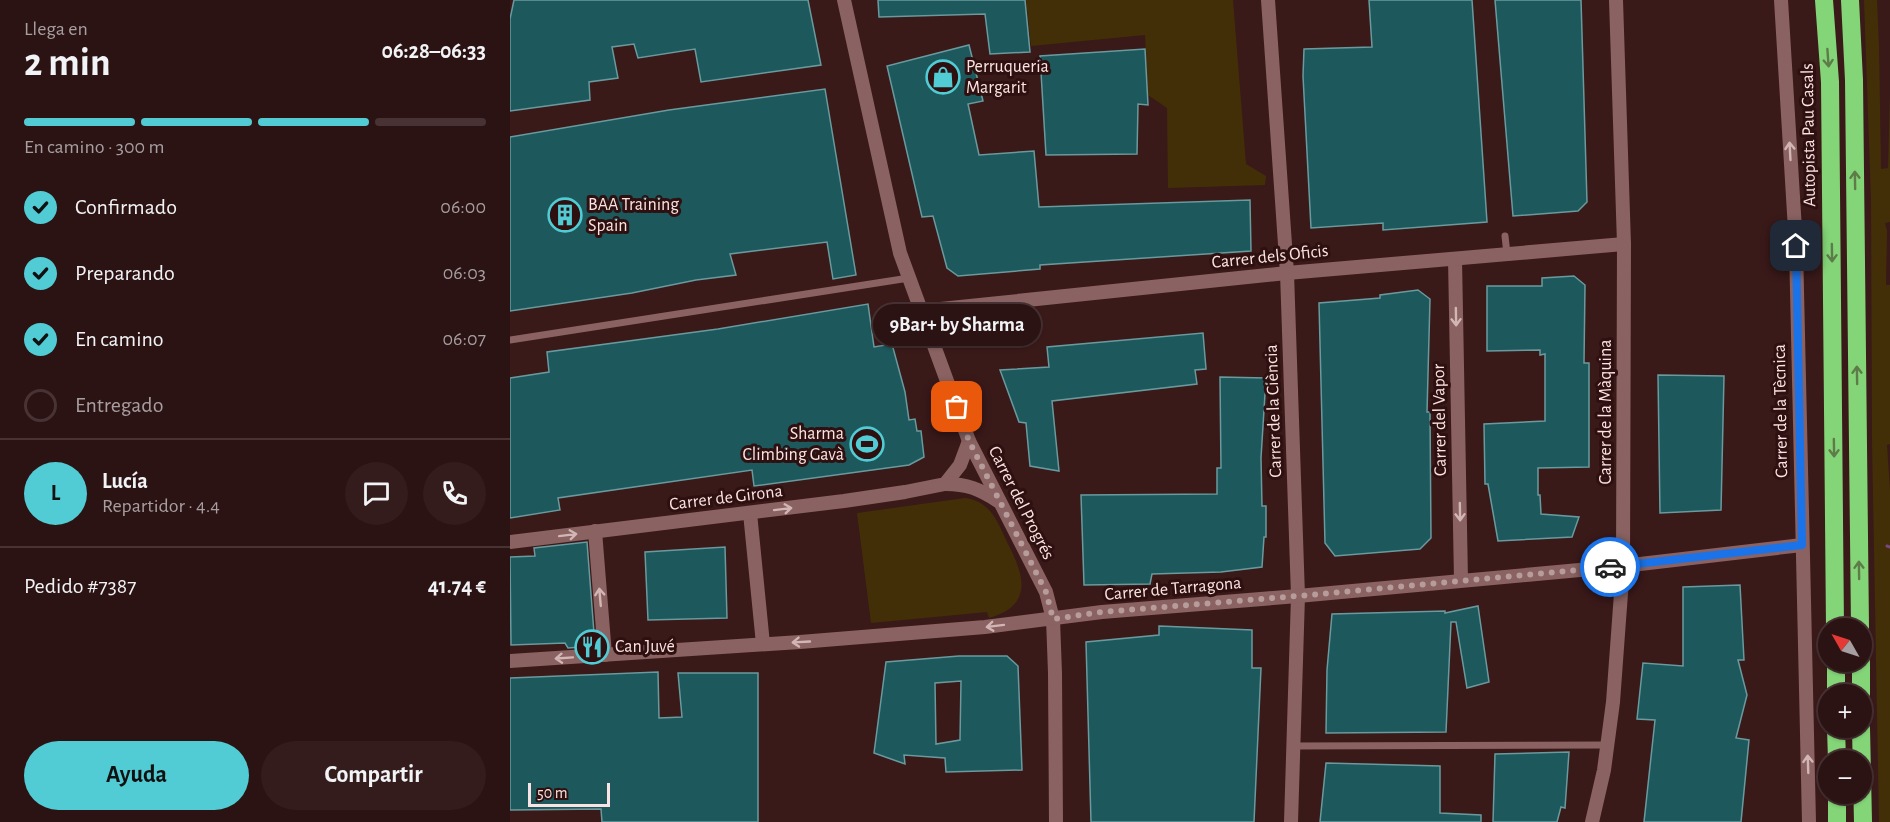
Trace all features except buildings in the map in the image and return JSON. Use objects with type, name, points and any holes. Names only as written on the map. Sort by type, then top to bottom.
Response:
[{"type":"highway","name":"Autopista Pau Casals","points":[[1824,0],[1830,82],[1835,618]]},
{"type":"highway","points":[[1850,0],[1854,80],[1860,618]]},
{"type":"highway","points":[[1861,738],[1863,822]]},
{"type":"highway","points":[[1837,804],[1837,822]]},
{"type":"street","name":"Carrer del Progrés","points":[[844,0],[900,253],[969,441],[1046,592],[1053,619],[1056,822]]},
{"type":"street","name":"Carrer de la Ciència","points":[[1268,0],[1287,273],[1298,596],[1291,822]]},
{"type":"street","name":"Carrer de la Màquina","points":[[1592,822],[1604,770],[1613,702],[1623,566],[1624,244],[1616,0]]},
{"type":"street","name":"Carrer de la Tècnica","points":[[1781,0],[1796,246],[1809,822]]},
{"type":"street","name":"Carrer dels Oficis","points":[[921,311],[1287,273],[1624,244]]},
{"type":"street","name":"Carrer del Vapor","points":[[1455,259],[1461,580]]},
{"type":"street","points":[[945,484],[960,465],[969,441]]},
{"type":"street","name":"Carrer de Girona","points":[[510,542],[750,513],[905,492],[945,484],[977,488],[1000,502]]},
{"type":"street","points":[[750,513],[762,644]]},
{"type":"street","points":[[595,531],[605,655]]},
{"type":"street","name":"Carrer de Tarragona","points":[[510,661],[985,627],[1102,612],[1623,566],[1802,545]]},
{"type":"lane","points":[[1505,236],[1507,254]]},
{"type":"lane","points":[[510,340],[909,278]]},
{"type":"lane","points":[[1293,746],[1607,745]]},
{"type":"shaded area","points":[[1026,0],[1233,0],[1246,164],[1266,176],[1265,185],[1168,188],[1167,108],[1148,95],[1145,35],[1031,46]]},
{"type":"shaded area","points":[[1864,0],[1877,0],[1881,169],[1888,168],[1890,92],[1890,222],[1885,223],[1887,231],[1886,285],[1890,285],[1890,444],[1887,445],[1890,490],[1890,822],[1879,822],[1872,441],[1871,200]]},
{"type":"shaded area","points":[[965,498],[974,500],[987,508],[1001,528],[1014,556],[1021,578],[1021,588],[1019,598],[1013,606],[989,618],[987,612],[871,623],[857,513]]},
{"type":"way so far","points":[[957,407],[969,441],[1046,592],[1053,619],[1102,612],[1610,567]]},
{"type":"place","name":"Perruqueria Margarit","points":[[943,77]]},
{"type":"place","name":"BAA Training Spain","points":[[565,215]]},
{"type":"place","name":"9Bar+ by Sharma","points":[[957,407]]},
{"type":"place","name":"Sharma Climbing Gavà","points":[[867,444]]},
{"type":"place","name":"Can Juvé","points":[[592,647]]},
{"type":"route","points":[[1610,567],[1802,545],[1796,246]]}]
